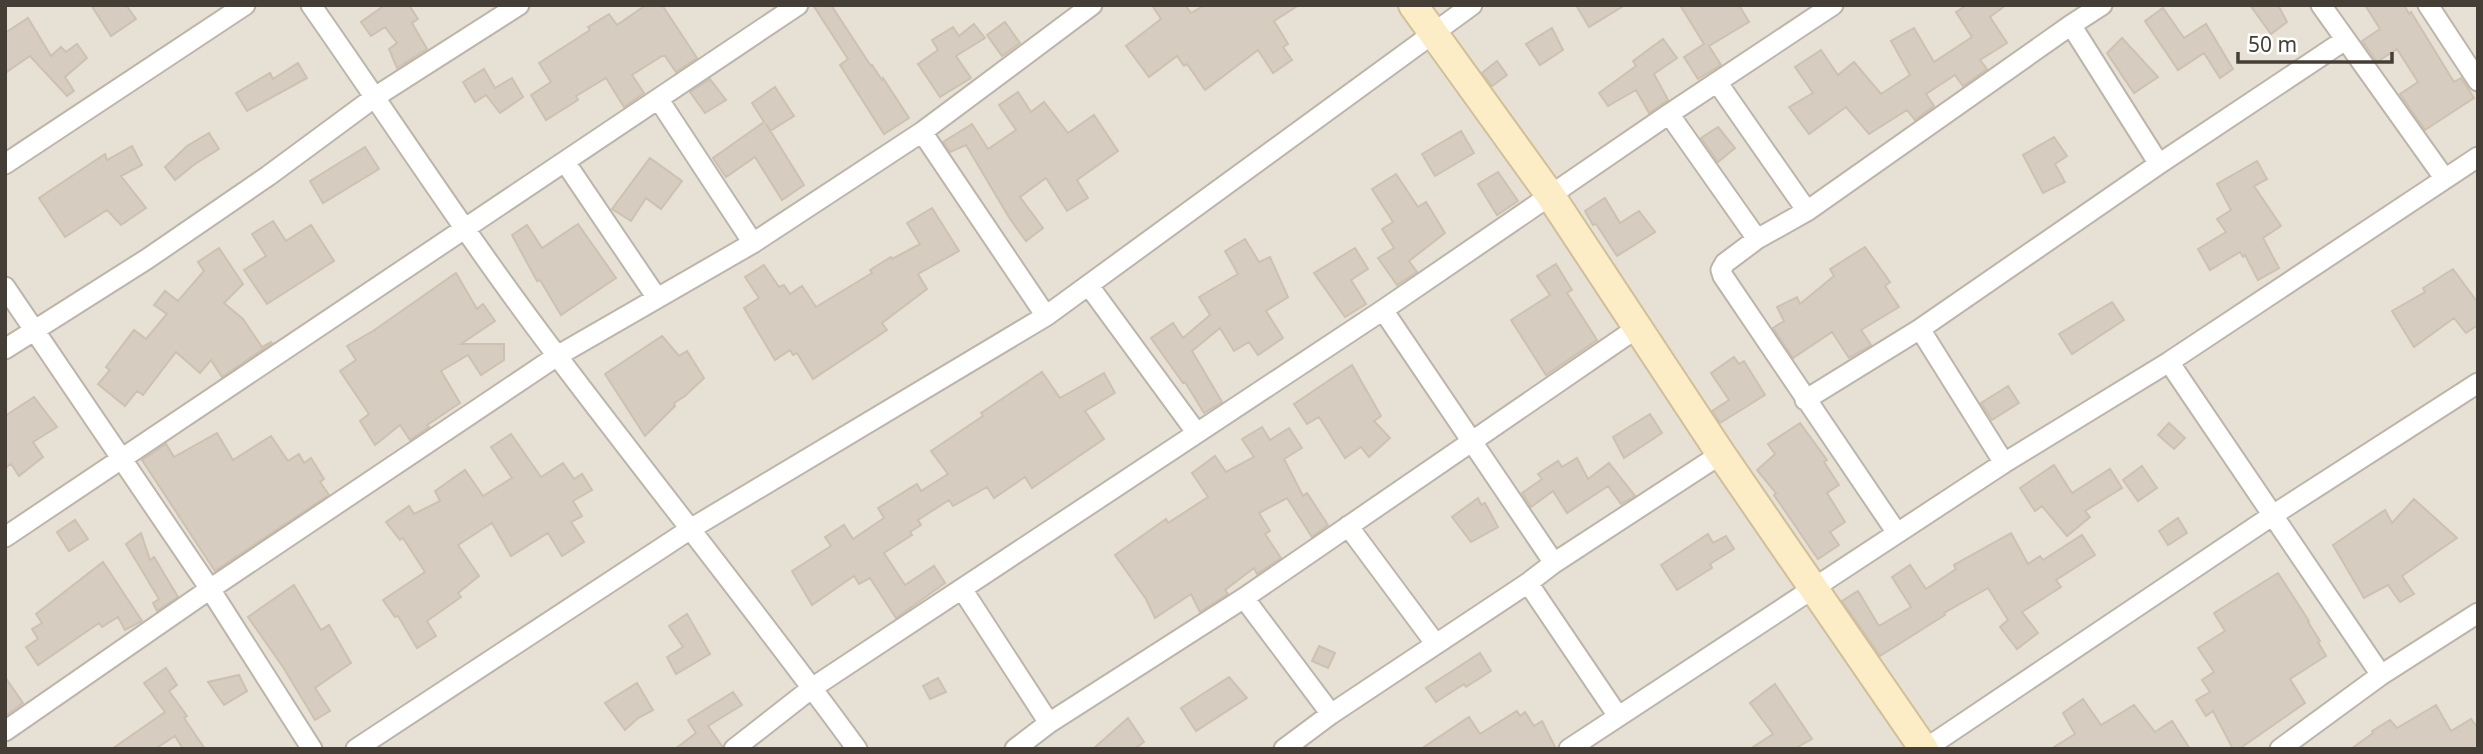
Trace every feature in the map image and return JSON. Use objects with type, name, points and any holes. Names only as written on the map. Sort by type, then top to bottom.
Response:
[{"type":"street","points":[[5,163],[245,5]]},
{"type":"street","points":[[311,5],[464,229],[557,356],[692,528],[857,749]]},
{"type":"street","points":[[5,349],[169,244],[268,176],[375,97],[519,5]]},
{"type":"street","points":[[5,537],[798,5]]},
{"type":"street","points":[[5,731],[210,589],[557,356],[753,243],[922,132],[1092,5]]},
{"type":"street","points":[[1413,5],[1550,195],[1720,454],[1925,749],[2273,515],[2478,383]]},
{"type":"street","points":[[356,749],[692,528],[1046,316],[1472,5]]},
{"type":"street","points":[[734,749],[812,688],[1384,310],[1833,5]]},
{"type":"street","points":[[1897,533],[1805,400],[1721,270],[1725,263],[1757,239],[1807,211],[2102,5]]},
{"type":"street","points":[[2321,5],[2445,179]]},
{"type":"street","points":[[2427,5],[2478,81]]},
{"type":"street","points":[[2071,25],[2159,164]]},
{"type":"street","points":[[1805,400],[1920,329],[2345,40]]},
{"type":"street","points":[[1717,82],[1807,211]]},
{"type":"street","points":[[659,100],[753,243]]},
{"type":"street","points":[[1669,114],[1757,239]]},
{"type":"street","points":[[922,132],[1046,316]]},
{"type":"street","points":[[1569,749],[2004,463],[2169,362],[2478,157]]},
{"type":"street","points":[[565,162],[657,298]]},
{"type":"street","points":[[1089,286],[1196,432]]},
{"type":"street","points":[[5,287],[210,589],[312,749]]},
{"type":"street","points":[[1384,310],[1554,563]]},
{"type":"street","points":[[1015,749],[1049,723],[1244,598],[1637,328]]},
{"type":"street","points":[[1920,329],[2004,463]]},
{"type":"street","points":[[2169,362],[2381,675]]},
{"type":"street","points":[[1283,749],[1554,563],[1720,454]]},
{"type":"street","points":[[1348,526],[1436,643]]},
{"type":"street","points":[[1528,583],[1618,716]]},
{"type":"street","points":[[962,589],[1049,723]]},
{"type":"street","points":[[1244,598],[1331,714]]},
{"type":"street","points":[[2280,749],[2381,675],[2478,613]]},
{"type":"shaded area","points":[[5,5],[2478,5],[2478,749],[5,749]]},
{"type":"building","points":[[91,5],[126,5],[136,19],[111,36]]},
{"type":"building","points":[[385,5],[409,5],[418,19],[412,23],[427,49],[397,68],[389,49],[397,43],[385,27],[371,36],[361,22]]},
{"type":"building","points":[[646,5],[662,5],[697,58],[676,72],[665,56],[662,56],[632,75],[644,93],[624,107],[606,78],[576,96],[578,100],[546,120],[531,95],[551,82],[539,63],[590,30],[588,27],[609,14],[617,25]]},
{"type":"building","points":[[813,5],[831,5],[909,118],[884,134],[840,65],[848,59]]},
{"type":"building","points":[[1152,5],[1185,5],[1191,13],[1205,5],[1299,5],[1274,21],[1288,44],[1283,47],[1292,60],[1273,73],[1258,50],[1205,90],[1187,64],[1184,66],[1177,56],[1149,77],[1126,46],[1161,19]]},
{"type":"building","points":[[1576,5],[1625,5],[1589,27]]},
{"type":"building","points":[[1680,5],[1739,5],[1749,22],[1709,46],[1721,65],[1698,79],[1684,57],[1704,44]]},
{"type":"building","points":[[1967,5],[2006,5],[1990,17],[2007,43],[1980,60],[1987,69],[1963,86],[1955,75],[1926,94],[1934,106],[1915,120],[1907,110],[1869,134],[1846,107],[1809,134],[1789,107],[1813,93],[1795,67],[1821,50],[1838,75],[1854,62],[1881,94],[1910,75],[1891,41],[1914,28],[1934,62],[1972,37],[1956,12]]},
{"type":"building","points":[[2250,5],[2278,5],[2287,22],[2271,34]]},
{"type":"building","points":[[2365,5],[2404,5],[2454,82],[2461,78],[2474,98],[2425,130],[2400,94],[2418,82],[2397,49],[2377,62],[2362,41],[2380,29]]},
{"type":"building","points":[[2163,8],[2184,38],[2206,24],[2233,69],[2220,78],[2204,53],[2178,70],[2145,21]]},
{"type":"building","points":[[28,18],[51,56],[61,47],[66,52],[77,44],[87,58],[65,77],[74,91],[67,96],[30,56],[5,73],[5,33]]},
{"type":"building","points":[[1005,22],[1020,43],[1002,56],[987,35]]},
{"type":"building","points":[[974,24],[985,38],[956,56],[971,78],[940,97],[918,64],[938,50],[932,40],[953,27],[959,36]]},
{"type":"building","points":[[1552,28],[1563,50],[1540,65],[1526,44]]},
{"type":"building","points":[[2122,38],[2158,77],[2134,93],[2107,53]]},
{"type":"building","points":[[1663,39],[1677,58],[1654,74],[1668,100],[1649,113],[1636,90],[1608,106],[1599,93],[1636,66],[1633,61]]},
{"type":"building","points":[[1497,61],[1507,75],[1492,86],[1482,73]]},
{"type":"building","points":[[298,63],[307,78],[247,111],[236,93],[270,73],[273,79]]},
{"type":"building","points":[[484,69],[495,88],[512,78],[523,97],[500,113],[486,95],[475,102],[463,82]]},
{"type":"building","points":[[710,79],[726,100],[705,113],[690,92]]},
{"type":"building","points":[[775,87],[794,116],[770,131],[804,185],[782,200],[755,157],[726,177],[713,158],[764,122],[752,103]]},
{"type":"building","points":[[1018,92],[1031,112],[1044,102],[1068,133],[1094,115],[1118,151],[1077,180],[1088,198],[1067,211],[1046,178],[1020,197],[1043,228],[1026,241],[966,145],[950,152],[943,142],[972,124],[988,149],[1016,130],[999,105]]},
{"type":"building","points":[[1718,127],[1735,148],[1718,162],[1701,138]]},
{"type":"building","points":[[1461,131],[1474,153],[1435,176],[1422,154]]},
{"type":"building","points":[[209,133],[219,149],[175,180],[165,167],[187,146]]},
{"type":"building","points":[[2054,137],[2067,156],[2055,164],[2065,182],[2043,193],[2023,155]]},
{"type":"building","points":[[132,146],[142,165],[121,176],[146,208],[121,225],[107,210],[65,237],[39,198],[105,154],[107,160]]},
{"type":"building","points":[[365,147],[379,169],[323,203],[310,181]]},
{"type":"building","points":[[650,158],[682,181],[661,209],[646,198],[631,221],[612,209]]},
{"type":"building","points":[[2257,161],[2267,179],[2254,186],[2281,226],[2263,238],[2279,268],[2258,280],[2245,255],[2243,257],[2240,252],[2210,270],[2198,249],[2226,232],[2217,219],[2231,210],[2217,184]]},
{"type":"building","points":[[1498,172],[1518,201],[1497,215],[1478,184]]},
{"type":"building","points":[[1396,174],[1418,207],[1426,202],[1445,233],[1409,261],[1417,272],[1397,285],[1378,258],[1394,248],[1382,229],[1393,222],[1372,189]]},
{"type":"building","points":[[1605,198],[1620,223],[1639,211],[1655,232],[1617,256],[1585,211]]},
{"type":"building","points":[[932,208],[959,251],[918,274],[927,289],[882,323],[887,330],[813,379],[797,353],[793,355],[790,350],[775,360],[744,308],[759,298],[745,277],[764,265],[779,287],[784,285],[790,294],[802,286],[816,307],[872,273],[870,270],[891,257],[892,259],[920,244],[907,223]]},
{"type":"building","points":[[273,221],[286,241],[311,225],[334,261],[267,304],[244,270],[266,256],[252,234]]},
{"type":"building","points":[[578,224],[616,278],[561,315],[540,280],[537,281],[512,235],[527,225],[542,248]]},
{"type":"building","points":[[1245,239],[1259,262],[1270,257],[1288,297],[1266,311],[1283,338],[1258,355],[1249,342],[1234,351],[1220,328],[1192,351],[1222,402],[1204,413],[1185,382],[1183,383],[1151,338],[1173,323],[1183,338],[1210,315],[1199,297],[1238,274],[1225,251]]},
{"type":"building","points":[[1865,247],[1890,282],[1885,286],[1899,307],[1861,330],[1871,345],[1849,358],[1832,332],[1793,358],[1773,328],[1784,321],[1777,307],[1797,297],[1800,304],[1834,276],[1830,269]]},
{"type":"building","points":[[219,248],[243,284],[224,303],[243,319],[262,347],[272,343],[222,377],[211,360],[200,373],[176,352],[143,395],[137,391],[125,406],[98,384],[110,370],[106,367],[134,330],[146,339],[167,314],[154,305],[165,291],[178,301],[204,271],[198,262]]},
{"type":"building","points":[[1355,248],[1368,269],[1351,280],[1366,304],[1345,317],[1314,273]]},
{"type":"building","points":[[1556,264],[1572,290],[1567,293],[1597,340],[1546,375],[1511,320],[1550,295],[1537,276]]},
{"type":"building","points":[[2453,269],[2478,303],[2478,325],[2466,333],[2454,318],[2414,347],[2392,311],[2425,292],[2423,288]]},
{"type":"building","points":[[456,273],[477,309],[483,304],[495,321],[461,344],[504,344],[504,360],[481,375],[468,355],[441,371],[460,403],[410,440],[400,425],[375,445],[360,421],[369,414],[340,371],[356,360],[347,346]]},
{"type":"building","points":[[2112,302],[2124,320],[2072,354],[2059,334]]},
{"type":"building","points":[[662,336],[679,356],[687,351],[704,378],[674,403],[675,406],[645,436],[605,374]]},
{"type":"building","points":[[1734,357],[1739,364],[1744,361],[1765,395],[1720,423],[1712,411],[1729,400],[1711,373]]},
{"type":"building","points":[[1352,365],[1381,416],[1374,421],[1390,438],[1369,457],[1361,447],[1345,458],[1319,417],[1307,424],[1294,404]]},
{"type":"building","points":[[1042,372],[1060,398],[1104,373],[1115,393],[1085,411],[1104,439],[1032,488],[1025,477],[994,498],[987,487],[953,506],[949,500],[918,520],[921,525],[910,532],[912,535],[884,553],[905,585],[934,566],[945,583],[896,618],[870,578],[859,584],[854,576],[812,605],[792,571],[831,546],[825,537],[844,525],[853,539],[884,518],[878,508],[917,484],[921,491],[948,474],[931,451]]},
{"type":"building","points":[[2008,386],[2019,403],[1992,420],[1981,403]]},
{"type":"building","points":[[34,397],[57,427],[33,442],[43,457],[19,476],[11,464],[5,468],[5,416]]},
{"type":"building","points":[[1650,414],[1662,433],[1624,458],[1613,437]]},
{"type":"building","points":[[1800,423],[1827,460],[1824,462],[1839,485],[1827,493],[1845,522],[1830,532],[1839,545],[1818,559],[1774,495],[1776,493],[1757,470],[1775,454],[1768,444]]},
{"type":"building","points":[[2169,423],[2185,438],[2174,449],[2158,435]]},
{"type":"building","points":[[1262,427],[1270,440],[1289,428],[1302,448],[1284,459],[1303,496],[1307,493],[1328,525],[1312,537],[1287,498],[1259,513],[1270,531],[1265,534],[1281,558],[1257,574],[1254,568],[1225,590],[1228,594],[1200,612],[1191,594],[1155,618],[1146,599],[1115,555],[1166,519],[1168,523],[1208,497],[1192,473],[1215,456],[1226,472],[1254,457],[1242,439]]},
{"type":"building","points":[[217,433],[233,460],[271,436],[288,461],[299,454],[304,463],[311,458],[324,479],[320,482],[329,495],[215,571],[142,460],[166,444],[174,457]]},
{"type":"building","points":[[511,434],[541,477],[563,463],[574,479],[582,474],[592,490],[573,501],[582,516],[571,522],[584,542],[562,556],[548,533],[511,556],[492,523],[458,545],[479,576],[458,593],[461,597],[427,621],[436,636],[417,648],[398,616],[395,617],[383,600],[425,572],[403,538],[400,540],[386,522],[409,506],[414,514],[440,501],[435,491],[465,470],[483,496],[512,478],[491,447]]},
{"type":"building","points":[[1577,458],[1588,479],[1609,463],[1635,496],[1621,504],[1608,486],[1567,513],[1553,491],[1531,507],[1522,493],[1542,479],[1538,474],[1558,461],[1562,467]]},
{"type":"building","points":[[2054,465],[2072,493],[2110,469],[2122,488],[2085,511],[2090,517],[2067,536],[2042,506],[2035,511],[2020,488]]},
{"type":"building","points":[[2142,466],[2157,488],[2138,501],[2123,480]]},
{"type":"building","points":[[1478,498],[1481,505],[1485,503],[1498,527],[1471,542],[1452,517]]},
{"type":"building","points":[[2414,499],[2457,538],[2402,576],[2414,594],[2400,602],[2388,585],[2364,598],[2333,545],[2385,510],[2392,523]]},
{"type":"building","points":[[2178,518],[2187,533],[2168,545],[2159,531]]},
{"type":"building","points":[[75,520],[88,539],[69,551],[57,532]]},
{"type":"building","points":[[141,533],[150,560],[154,557],[178,597],[157,611],[153,603],[159,599],[126,544]]},
{"type":"building","points":[[2011,533],[2028,564],[2040,556],[2043,560],[2082,535],[2095,555],[2056,580],[2061,587],[2022,612],[2038,633],[2017,649],[2000,627],[2008,620],[1988,588],[1944,613],[1945,615],[1880,656],[1842,601],[1858,591],[1879,626],[1911,607],[1892,577],[1910,565],[1926,589],[1956,569],[1954,565]]},
{"type":"building","points":[[1708,534],[1713,543],[1726,536],[1734,549],[1710,564],[1712,568],[1677,590],[1661,565]]},
{"type":"building","points":[[103,562],[142,621],[125,630],[118,617],[102,627],[99,623],[38,665],[26,647],[38,639],[32,629],[42,623],[36,614]]},
{"type":"building","points":[[2278,573],[2309,621],[2326,656],[2290,679],[2305,703],[2239,749],[2233,749],[2213,711],[2206,716],[2196,700],[2210,692],[2202,680],[2214,672],[2198,648],[2225,631],[2214,613]]},
{"type":"building","points":[[294,585],[321,630],[329,625],[351,663],[315,688],[330,711],[315,720],[248,617]]},
{"type":"building","points":[[687,614],[710,654],[676,674],[667,657],[683,647],[669,626]]},
{"type":"building","points":[[1319,646],[1335,653],[1328,668],[1312,661]]},
{"type":"building","points":[[1480,653],[1491,671],[1436,702],[1426,688]]},
{"type":"building","points":[[166,668],[177,685],[169,691],[187,716],[184,718],[205,749],[183,749],[175,736],[155,749],[112,749],[165,712],[144,683]]},
{"type":"building","points":[[239,675],[247,691],[224,705],[208,682]]},
{"type":"building","points":[[5,677],[23,703],[5,716]]},
{"type":"building","points":[[1229,677],[1247,698],[1196,731],[1181,708]]},
{"type":"building","points":[[938,678],[946,692],[930,699],[923,686]]},
{"type":"building","points":[[637,683],[653,710],[638,718],[625,730],[605,703]]},
{"type":"building","points":[[1775,684],[1812,739],[1794,749],[1750,749],[1773,734],[1750,703]]},
{"type":"building","points":[[733,692],[742,705],[708,726],[722,749],[675,749],[696,733],[688,720]]},
{"type":"building","points":[[2083,699],[2101,725],[2134,705],[2155,732],[2172,721],[2190,749],[2051,749],[2075,734],[2063,713]]},
{"type":"building","points":[[2436,705],[2451,731],[2471,719],[2478,728],[2478,749],[2351,749],[2390,720],[2397,728]]},
{"type":"building","points":[[1517,711],[1520,716],[1525,712],[1534,726],[1542,721],[1556,749],[1421,749],[1469,717],[1480,734]]},
{"type":"building","points":[[1128,718],[1144,742],[1134,749],[1093,749]]}]
